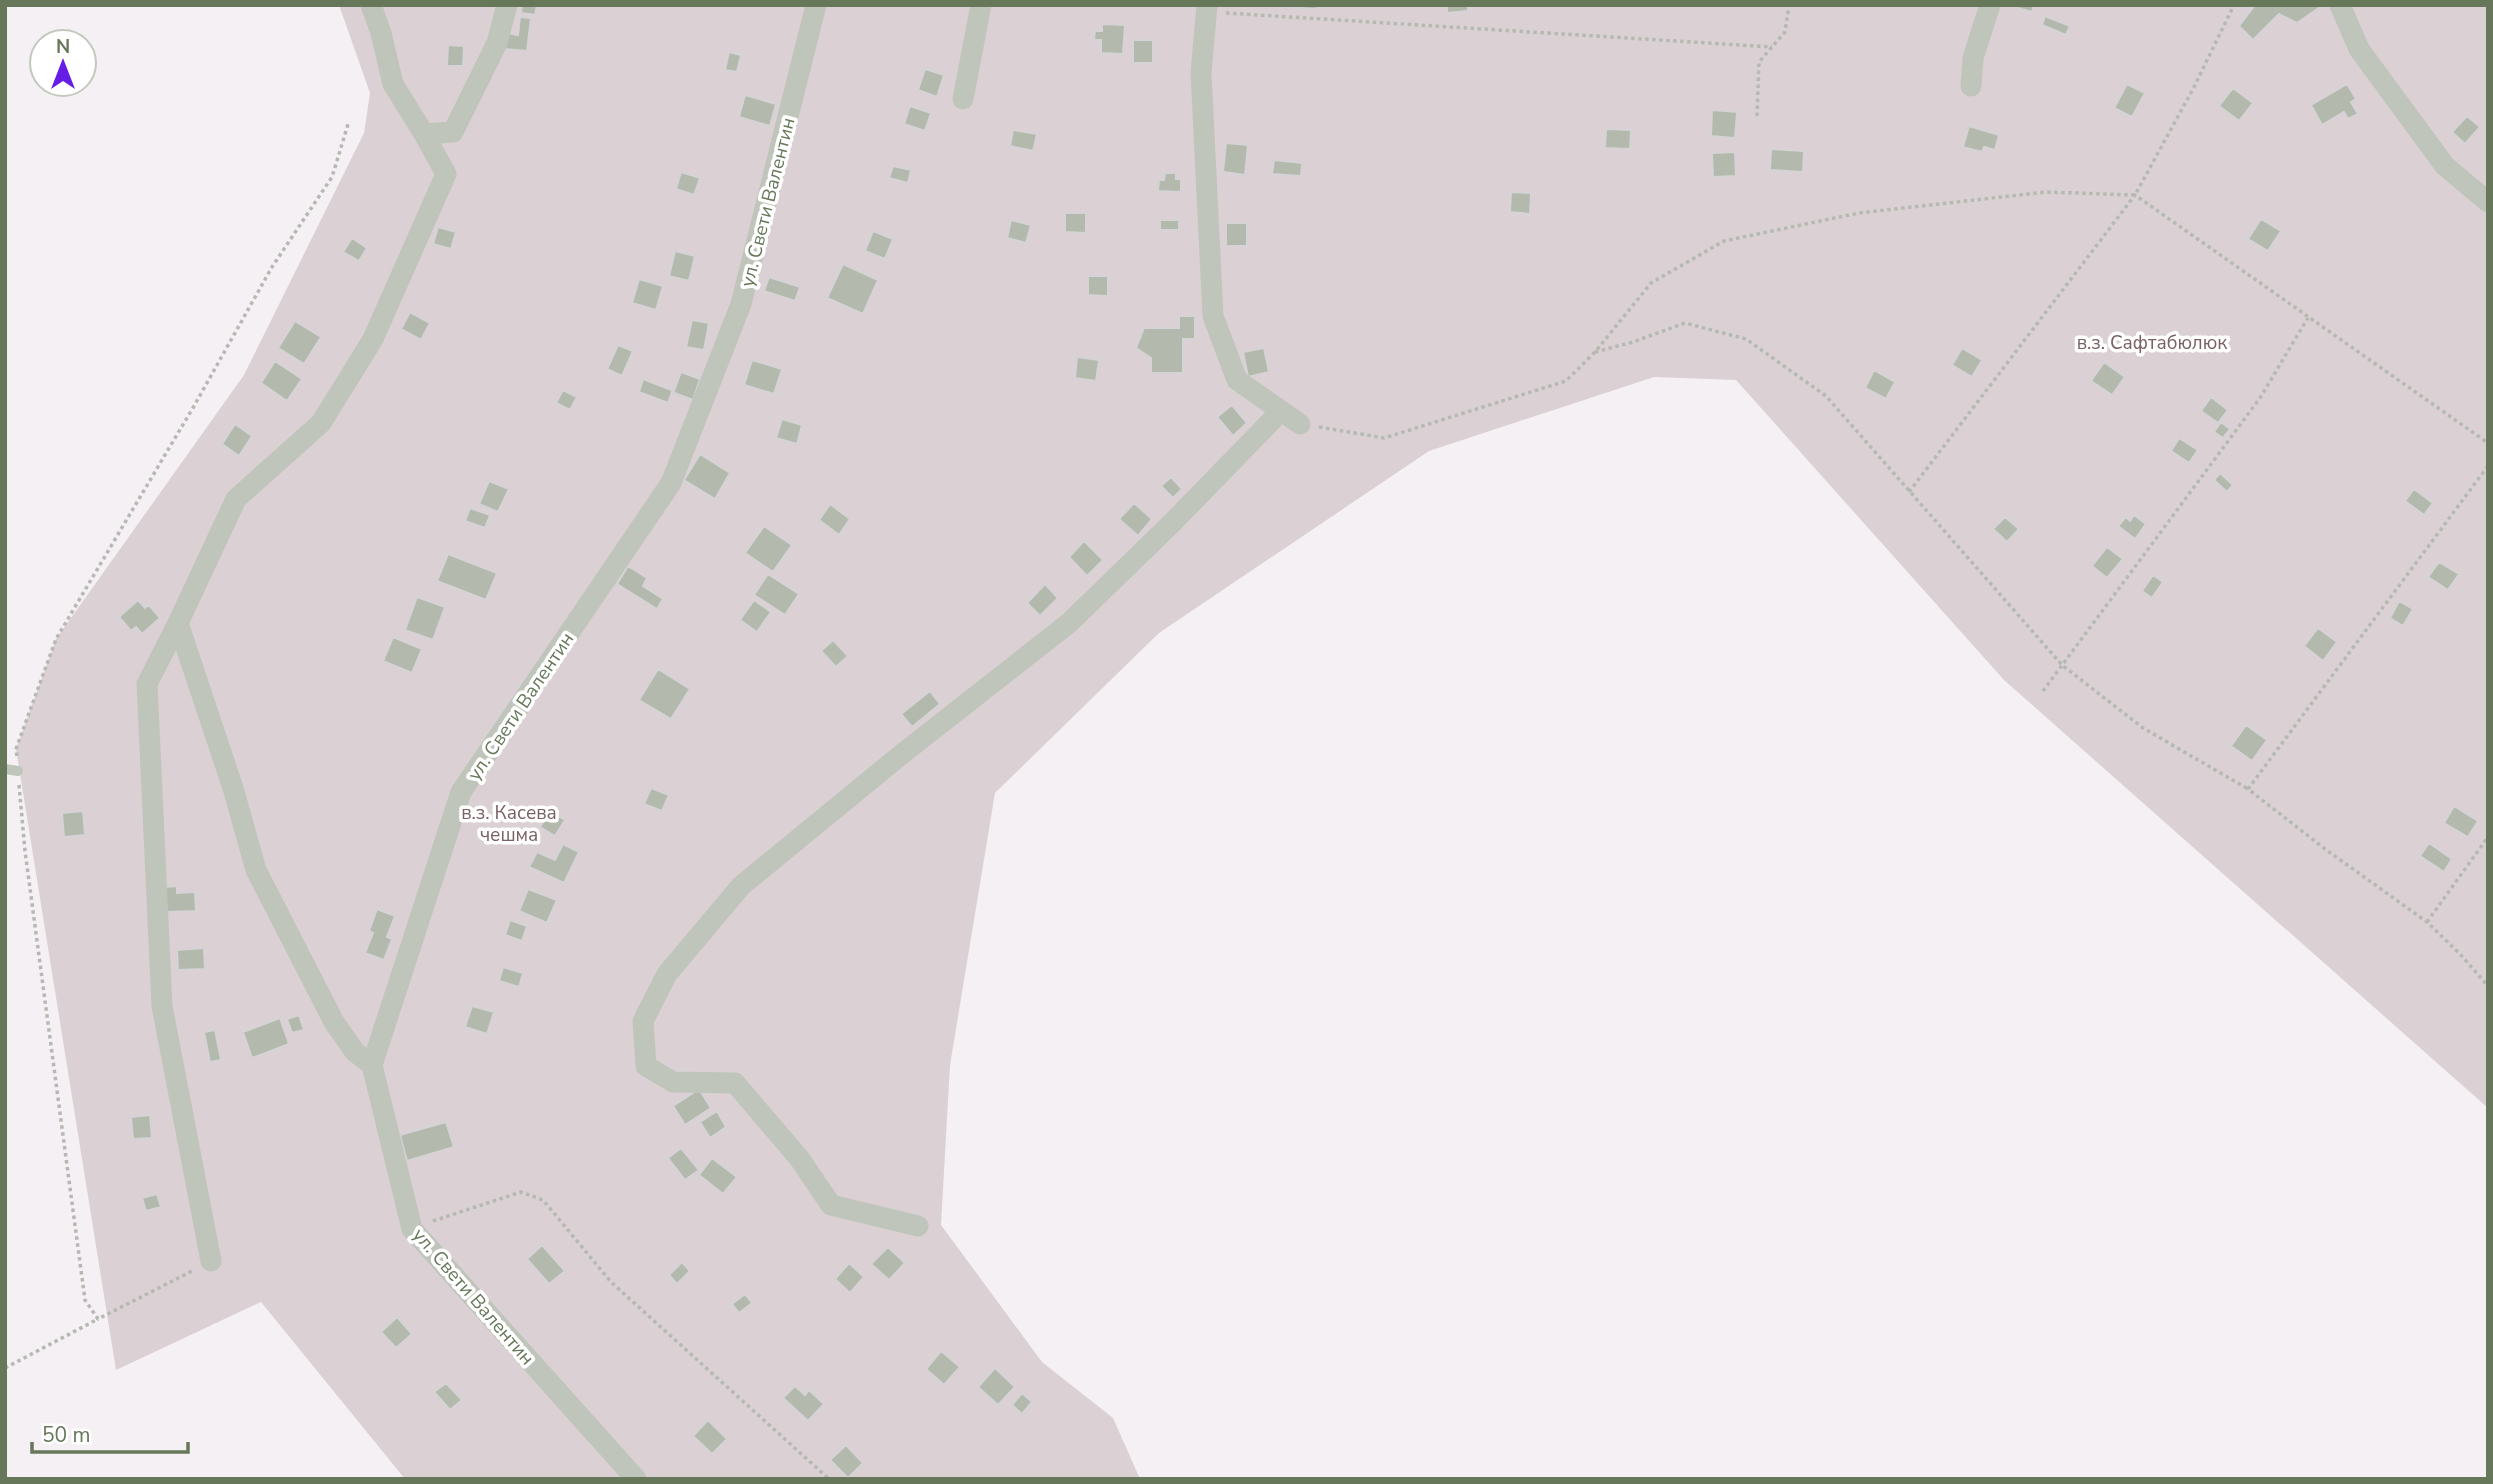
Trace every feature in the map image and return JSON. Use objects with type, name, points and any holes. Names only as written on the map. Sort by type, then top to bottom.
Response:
[{"type":"street","points":[[211,1261],[162,1006],[147,684],[236,499],[321,423],[373,339],[446,174],[393,84],[381,33],[371,5]]},
{"type":"street","points":[[424,134],[453,132],[497,43],[507,5]]},
{"type":"street","name":"ул. Свети Валентин","points":[[636,1479],[412,1228],[372,1065],[461,792],[671,483],[741,304],[817,5]]},
{"type":"street","points":[[963,99],[981,5]]},
{"type":"street","points":[[1971,86],[1973,58],[1990,5]]},
{"type":"street","points":[[2340,5],[2359,49],[2445,166],[2488,202]]},
{"type":"street","points":[[1207,9],[1201,73],[1213,316],[1237,380],[1300,424]]},
{"type":"street","points":[[918,1226],[831,1205],[799,1158],[735,1083],[673,1082],[646,1066],[643,1020],[667,974],[741,886],[902,754],[1069,624],[1281,411]]},
{"type":"street","points":[[178,623],[233,788],[256,870],[334,1022],[355,1052],[372,1065]]},
{"type":"lane","points":[[5,769],[18,771]]},
{"type":"path","points":[[1757,116],[1759,62],[1785,32],[1789,5]]},
{"type":"path","points":[[1909,492],[2135,195],[2193,89],[2234,5]]},
{"type":"path","points":[[1207,9],[1772,47]]},
{"type":"path","points":[[98,1319],[85,1300],[24,851],[16,749],[56,639],[194,406],[272,267],[332,177],[349,121]]},
{"type":"path","points":[[1300,424],[1384,438],[1566,381],[1595,352],[1651,283],[1724,241],[1859,213],[2046,192],[2135,195],[2488,443]]},
{"type":"path","points":[[2043,691],[2260,398],[2309,316]]},
{"type":"path","points":[[1595,352],[1633,342],[1685,323],[1746,339],[1826,396],[2062,665],[2143,728],[2248,789],[2325,849],[2427,922],[2488,986]]},
{"type":"path","points":[[2248,789],[2488,466]]},
{"type":"path","points":[[2427,922],[2488,837]]},
{"type":"path","points":[[412,1228],[522,1192],[543,1200],[611,1282],[829,1479]]},
{"type":"path","points":[[5,1368],[211,1261]]},
{"type":"green space","name":"в.з. Касева чешма","points":[[339,5],[2488,5],[2488,1108],[2004,680],[1736,380],[1654,377],[1429,451],[1159,633],[995,793],[950,1065],[941,1225],[1042,1362],[1113,1418],[1140,1479],[405,1479],[261,1302],[116,1370],[16,749],[56,639],[244,375],[364,133],[370,93]]},
{"type":"building","points":[[522,5],[537,5],[535,15],[521,13]]},
{"type":"building","points":[[1288,5],[1317,5],[1316,9]]},
{"type":"building","points":[[1447,5],[1468,5],[1468,11],[1447,13]]},
{"type":"building","points":[[2007,5],[2034,5],[2032,12]]},
{"type":"building","points":[[2255,5],[2323,5],[2297,23],[2279,14],[2253,40],[2239,26]]},
{"type":"building","points":[[2045,16],[2070,26],[2066,35],[2042,25]]},
{"type":"building","points":[[520,17],[531,18],[527,51],[505,49],[507,33],[518,35]]},
{"type":"building","points":[[1102,24],[1125,25],[1123,54],[1101,53],[1101,40],[1094,40],[1095,31],[1102,31]]},
{"type":"building","points":[[1133,40],[1153,40],[1153,63],[1133,63]]},
{"type":"building","points":[[448,45],[464,46],[463,66],[447,66]]},
{"type":"building","points":[[729,52],[741,55],[737,72],[725,70]]},
{"type":"building","points":[[925,69],[944,75],[937,97],[918,90]]},
{"type":"building","points":[[2127,84],[2145,93],[2132,117],[2114,108]]},
{"type":"building","points":[[2347,84],[2356,99],[2351,102],[2358,114],[2348,119],[2344,112],[2322,125],[2311,105]]},
{"type":"building","points":[[2233,88],[2253,103],[2239,121],[2219,106]]},
{"type":"building","points":[[745,95],[776,104],[770,126],[739,117]]},
{"type":"building","points":[[910,106],[931,113],[925,131],[904,124]]},
{"type":"building","points":[[1712,110],[1737,112],[1735,138],[1711,136]]},
{"type":"building","points":[[2467,116],[2480,127],[2465,144],[2452,132]]},
{"type":"building","points":[[1969,126],[1999,135],[1995,150],[1984,147],[1982,152],[1963,147]]},
{"type":"building","points":[[1606,129],[1631,130],[1630,149],[1605,148]]},
{"type":"building","points":[[1013,130],[1037,134],[1033,151],[1010,146]]},
{"type":"building","points":[[1226,143],[1248,145],[1245,175],[1223,172]]},
{"type":"building","points":[[1771,149],[1804,151],[1803,172],[1770,170]]},
{"type":"building","points":[[1735,152],[1736,176],[1713,177],[1712,153]]},
{"type":"building","points":[[1274,160],[1302,163],[1301,176],[1272,174]]},
{"type":"building","points":[[893,166],[911,170],[908,183],[889,178]]},
{"type":"building","points":[[681,172],[700,178],[694,195],[676,189]]},
{"type":"building","points":[[1165,173],[1176,173],[1176,179],[1181,179],[1181,192],[1158,191],[1159,180],[1164,180]]},
{"type":"building","points":[[1511,192],[1531,193],[1530,214],[1510,212]]},
{"type":"building","points":[[1065,213],[1086,213],[1086,233],[1065,232]]},
{"type":"building","points":[[2261,219],[2281,231],[2268,251],[2248,239]]},
{"type":"building","points":[[1011,220],[1031,225],[1026,243],[1007,238]]},
{"type":"building","points":[[1160,220],[1179,220],[1179,230],[1160,230]]},
{"type":"building","points":[[1226,223],[1247,223],[1247,246],[1226,246]]},
{"type":"building","points":[[438,227],[456,232],[451,249],[433,244]]},
{"type":"building","points":[[873,231],[893,239],[885,259],[865,251]]},
{"type":"building","points":[[352,238],[367,248],[359,261],[343,252]]},
{"type":"building","points":[[675,251],[695,256],[689,281],[669,276]]},
{"type":"building","points":[[843,264],[878,280],[863,314],[827,298]]},
{"type":"building","points":[[1088,276],[1108,276],[1108,296],[1088,295]]},
{"type":"building","points":[[769,277],[800,287],[795,301],[764,291]]},
{"type":"building","points":[[639,279],[663,286],[656,310],[632,303]]},
{"type":"building","points":[[410,312],[430,323],[421,340],[401,329]]},
{"type":"building","points":[[1179,316],[1195,316],[1195,339],[1183,339],[1183,373],[1151,373],[1151,358],[1136,348],[1144,328],[1179,328]]},
{"type":"building","points":[[692,320],[709,323],[704,350],[686,347]]},
{"type":"building","points":[[295,321],[321,337],[304,364],[278,348]]},
{"type":"building","points":[[618,345],[633,351],[622,376],[607,369]]},
{"type":"building","points":[[1264,348],[1269,372],[1248,377],[1243,352]]},
{"type":"building","points":[[1962,348],[1982,360],[1972,377],[1952,365]]},
{"type":"building","points":[[1077,357],[1099,360],[1096,381],[1075,378]]},
{"type":"building","points":[[752,360],[782,369],[774,394],[744,385]]},
{"type":"building","points":[[275,361],[302,379],[287,401],[261,383]]},
{"type":"building","points":[[2104,362],[2125,377],[2112,395],[2091,381]]},
{"type":"building","points":[[1874,370],[1895,382],[1886,399],[1865,388]]},
{"type":"building","points":[[681,372],[700,379],[693,400],[672,392],[668,403],[639,392],[643,379],[674,391]]},
{"type":"building","points":[[563,390],[577,397],[570,410],[556,403]]},
{"type":"building","points":[[2211,397],[2228,410],[2218,423],[2201,411]]},
{"type":"building","points":[[1232,405],[1247,423],[1233,436],[1217,417]]},
{"type":"building","points":[[782,419],[802,425],[797,444],[776,438]]},
{"type":"building","points":[[2221,422],[2230,429],[2223,438],[2214,432]]},
{"type":"building","points":[[235,424],[252,436],[239,456],[222,444]]},
{"type":"building","points":[[2179,438],[2198,450],[2189,463],[2171,451]]},
{"type":"building","points":[[700,454],[730,473],[715,499],[684,480]]},
{"type":"building","points":[[2220,473],[2233,485],[2227,492],[2214,480]]},
{"type":"building","points":[[1171,477],[1182,489],[1173,498],[1161,486]]},
{"type":"building","points":[[489,481],[509,489],[498,512],[479,504]]},
{"type":"building","points":[[2414,489],[2433,503],[2424,515],[2405,501]]},
{"type":"building","points":[[1134,503],[1152,519],[1138,536],[1119,519]]},
{"type":"building","points":[[830,504],[850,519],[839,535],[819,520]]},
{"type":"building","points":[[470,508],[490,515],[485,528],[465,521]]},
{"type":"building","points":[[2134,515],[2146,524],[2135,539],[2118,526],[2126,517],[2130,521]]},
{"type":"building","points":[[2005,517],[2019,529],[2007,542],[1993,529]]},
{"type":"building","points":[[764,526],[792,545],[773,572],[745,553]]},
{"type":"building","points":[[1084,541],[1103,560],[1087,576],[1069,557]]},
{"type":"building","points":[[2107,547],[2123,559],[2107,578],[2092,566]]},
{"type":"building","points":[[448,554],[497,573],[486,600],[437,581]]},
{"type":"building","points":[[2439,562],[2459,574],[2448,590],[2428,577]]},
{"type":"building","points":[[628,566],[647,578],[643,586],[663,599],[657,609],[617,584]]},
{"type":"building","points":[[768,574],[799,594],[785,615],[754,595]]},
{"type":"building","points":[[2153,575],[2163,582],[2152,598],[2142,591]]},
{"type":"building","points":[[1045,584],[1058,598],[1040,616],[1027,603]]},
{"type":"building","points":[[417,597],[445,607],[433,640],[405,630]]},
{"type":"building","points":[[138,600],[145,608],[149,605],[160,618],[142,634],[136,627],[131,631],[119,617]]},
{"type":"building","points":[[754,600],[771,612],[757,632],[740,620]]},
{"type":"building","points":[[2399,601],[2413,609],[2403,626],[2390,618]]},
{"type":"building","points":[[2318,628],[2337,642],[2323,661],[2304,646]]},
{"type":"building","points":[[393,637],[422,649],[412,673],[383,661]]},
{"type":"building","points":[[833,640],[848,656],[836,667],[821,651]]},
{"type":"building","points":[[658,669],[690,689],[671,719],[639,700]]},
{"type":"building","points":[[930,691],[940,704],[912,727],[901,714]]},
{"type":"building","points":[[2246,725],[2267,740],[2252,761],[2231,746]]},
{"type":"building","points":[[651,788],[669,795],[662,811],[644,804]]},
{"type":"building","points":[[2454,806],[2478,821],[2468,837],[2444,823]]},
{"type":"building","points":[[83,811],[85,835],[64,837],[62,813]]},
{"type":"building","points":[[550,811],[565,820],[555,836],[540,827]]},
{"type":"building","points":[[2429,843],[2452,859],[2444,872],[2420,856]]},
{"type":"building","points":[[563,844],[579,852],[564,883],[529,867],[537,852],[555,860]]},
{"type":"building","points":[[177,886],[177,893],[195,892],[196,911],[166,912],[165,887]]},
{"type":"building","points":[[528,889],[557,900],[547,923],[519,911]]},
{"type":"building","points":[[377,909],[395,916],[387,937],[392,939],[384,960],[365,953],[373,933],[369,931]]},
{"type":"building","points":[[510,920],[527,926],[522,941],[505,935]]},
{"type":"building","points":[[204,948],[205,969],[178,970],[177,950]]},
{"type":"building","points":[[503,967],[523,973],[519,987],[499,981]]},
{"type":"building","points":[[472,1006],[494,1012],[487,1034],[465,1027]]},
{"type":"building","points":[[299,1015],[304,1030],[292,1033],[287,1019]]},
{"type":"building","points":[[280,1018],[289,1044],[252,1058],[243,1032]]},
{"type":"building","points":[[215,1030],[221,1060],[210,1062],[204,1032]]},
{"type":"building","points":[[699,1089],[711,1108],[685,1125],[673,1106]]},
{"type":"building","points":[[717,1111],[726,1127],[710,1138],[700,1122]]},
{"type":"building","points":[[150,1115],[152,1138],[133,1139],[131,1117]]},
{"type":"building","points":[[446,1122],[454,1147],[407,1161],[400,1135]]},
{"type":"building","points":[[681,1148],[699,1170],[685,1180],[668,1158]]},
{"type":"building","points":[[712,1158],[737,1177],[723,1194],[699,1175]]},
{"type":"building","points":[[157,1194],[161,1207],[146,1211],[142,1198]]},
{"type":"building","points":[[542,1245],[565,1271],[549,1284],[527,1259]]},
{"type":"building","points":[[888,1247],[905,1263],[889,1280],[871,1264]]},
{"type":"building","points":[[682,1262],[690,1271],[677,1284],[669,1275]]},
{"type":"building","points":[[849,1263],[864,1277],[850,1293],[835,1279]]},
{"type":"building","points":[[745,1294],[752,1303],[739,1313],[732,1304]]},
{"type":"building","points":[[397,1317],[412,1334],[396,1348],[381,1332]]},
{"type":"building","points":[[941,1351],[960,1367],[944,1385],[926,1369]]},
{"type":"building","points":[[995,1368],[1015,1387],[998,1405],[978,1387]]},
{"type":"building","points":[[446,1383],[462,1400],[450,1410],[434,1392]]},
{"type":"building","points":[[795,1386],[805,1395],[809,1390],[824,1404],[808,1421],[783,1398]]},
{"type":"building","points":[[1022,1393],[1032,1402],[1022,1414],[1012,1405]]},
{"type":"building","points":[[708,1420],[727,1439],[712,1454],[693,1436]]},
{"type":"building","points":[[846,1445],[863,1463],[848,1478],[830,1460]]},
{"type":"park label","name":"в.з. Сафтабюлюк","points":[[2152,342]]}]
